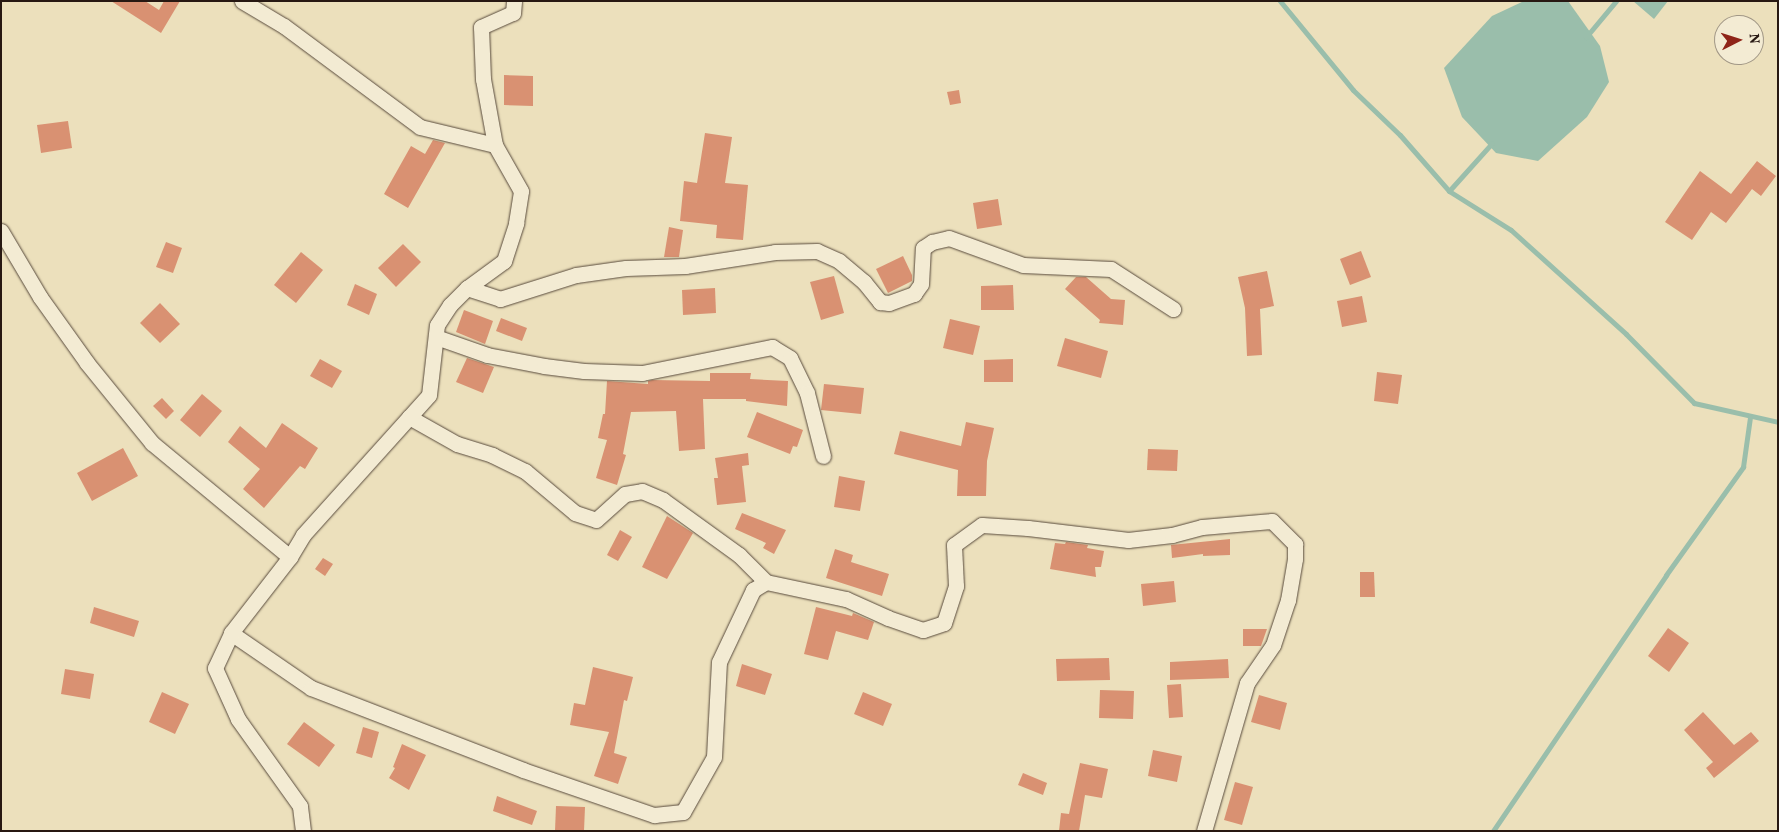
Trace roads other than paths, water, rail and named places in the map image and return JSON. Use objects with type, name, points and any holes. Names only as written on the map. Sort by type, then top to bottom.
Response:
[{"type":"street","points":[[242,1],[284,26],[420,127],[495,145]]},
{"type":"street","points":[[303,831],[300,806],[238,719],[216,668],[231,633],[290,556],[303,535],[429,395],[437,325],[450,305],[467,288],[504,262],[516,223],[521,190],[495,145],[482,79],[480,26],[513,13],[514,1]]},
{"type":"street","points":[[1,231],[40,296],[87,363],[152,443],[290,556]]},
{"type":"street","points":[[467,288],[500,299],[576,275],[626,268],[685,266],[775,252],[817,251],[839,261],[864,282],[880,302],[889,303],[914,294],[922,284],[923,248],[932,242],[949,238],[1024,264],[1111,269],[1173,309]]},
{"type":"street","points":[[436,337],[487,355],[544,366],[584,371],[632,372],[678,366],[716,356],[772,346],[790,358],[807,393],[823,456]]},
{"type":"street","points":[[409,417],[457,444],[492,455],[525,471],[575,513],[596,520],[625,494],[642,491],[662,500],[739,555],[766,582],[846,599],[888,618],[923,630],[944,623],[956,586],[954,545],[982,525],[1028,528],[1128,540],[1172,535],[1202,527],[1272,522],[1295,544],[1295,559],[1288,600],[1273,645],[1247,683],[1204,831]]},
{"type":"street","points":[[231,633],[311,688],[523,770],[654,815],[683,812],[714,757],[719,662],[752,590],[766,582]]},
{"type":"waterway","points":[[1280,1],[1353,90],[1400,135],[1449,191],[1511,230],[1626,334],[1694,403],[1778,422]]},
{"type":"waterway","points":[[1586,37],[1616,1]]},
{"type":"waterway","points":[[1449,191],[1492,143]]},
{"type":"waterway","points":[[1493,831],[1666,575],[1743,467],[1750,417]]}]
